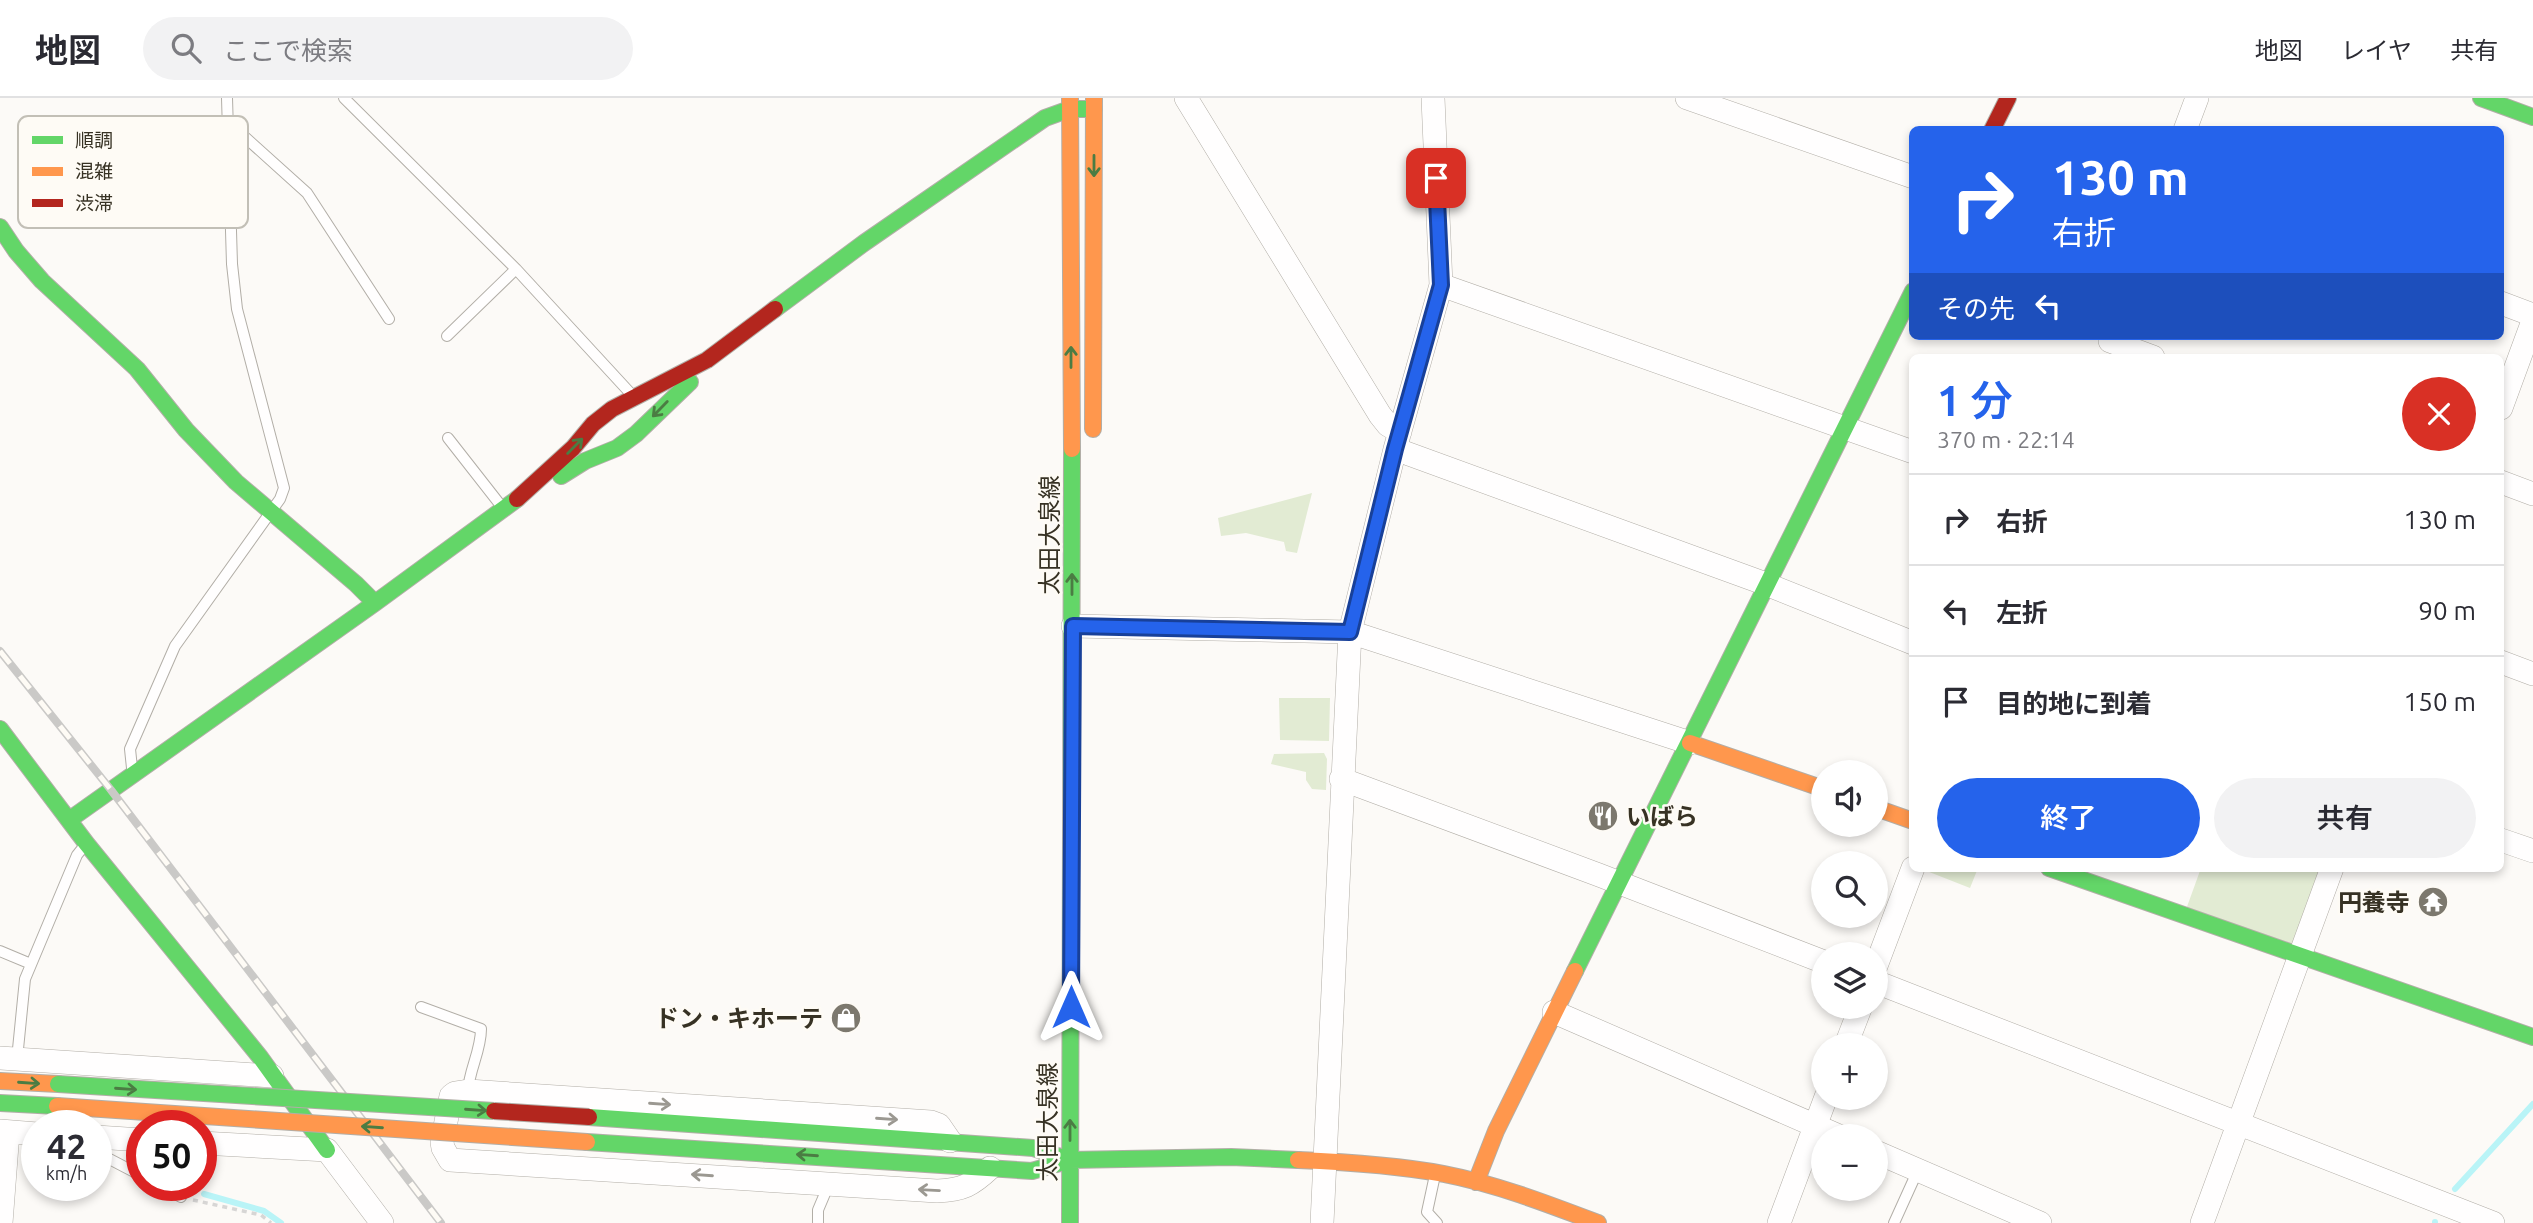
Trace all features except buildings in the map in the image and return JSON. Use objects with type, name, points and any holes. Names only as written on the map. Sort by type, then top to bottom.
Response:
[{"type":"street","points":[[1186,98],[1397,440],[1909,641]]},
{"type":"street","points":[[1322,1223],[1350,632],[1397,440],[1441,285],[1433,98]]},
{"type":"street","points":[[1687,98],[1909,176]]},
{"type":"street","points":[[1994,126],[2008,98]]},
{"type":"street","points":[[2186,126],[2197,98]]},
{"type":"street","points":[[2481,98],[2533,117]]},
{"type":"street","points":[[69,820],[525,493],[573,449],[593,424],[612,409],[707,360],[864,243],[1070,103],[1094,104],[1093,446]]},
{"type":"street","name":"太田大泉線","points":[[1070,103],[1088,626],[1070,1223]]},
{"type":"street","points":[[0,227],[42,281],[137,369],[208,454],[236,482],[375,603]]},
{"type":"street","points":[[1441,285],[1909,451]]},
{"type":"street","points":[[1476,1182],[1496,1131],[1554,1012],[1909,299]]},
{"type":"street","points":[[2504,304],[2533,315]]},
{"type":"street","points":[[2504,400],[2533,321]]},
{"type":"street","points":[[2108,345],[2142,354]]},
{"type":"street","points":[[525,493],[554,480],[585,461],[617,448],[636,434],[694,378],[707,360]]},
{"type":"street","points":[[2504,483],[2533,494]]},
{"type":"street","points":[[1088,626],[1350,632],[1811,785]]},
{"type":"street","points":[[2504,663],[2533,674]]},
{"type":"street","points":[[0,729],[86,843],[260,1056],[272,1076],[382,1223]]},
{"type":"street","points":[[1341,779],[1811,957]]},
{"type":"street","points":[[1888,812],[1909,820]]},
{"type":"street","points":[[2504,841],[2533,851]]},
{"type":"street","points":[[1885,942],[1911,872]]},
{"type":"street","points":[[2060,872],[2533,1037]]},
{"type":"street","points":[[2202,1223],[2331,872]]},
{"type":"street","points":[[1888,987],[2493,1223]]},
{"type":"street","points":[[1554,1012],[1811,1124]]},
{"type":"street","points":[[8,1059],[272,1076]]},
{"type":"street","points":[[0,1081],[931,1122],[939,1125],[950,1141],[1033,1148],[1091,1166],[1231,1157],[1324,1160],[1435,1172],[1550,1205],[1598,1223]]},
{"type":"street","points":[[591,1108],[468,1091],[455,1093],[451,1096],[444,1124],[443,1148],[450,1160],[956,1190],[976,1181],[990,1168]]},
{"type":"street","points":[[0,1103],[1032,1171],[1070,1160]]},
{"type":"street","points":[[1,1223],[4,1132]]},
{"type":"street","name":"太田大泉線","points":[[1091,1138],[1091,1166]]},
{"type":"street","points":[[1779,1223],[1811,1139]]},
{"type":"street","points":[[217,1144],[327,1150]]},
{"type":"street","points":[[1888,1157],[2040,1223]]},
{"type":"lane","points":[[226,98],[227,116]]},
{"type":"lane","points":[[344,98],[516,269],[634,397]]},
{"type":"lane","points":[[248,140],[307,193],[390,319]]},
{"type":"lane","points":[[132,775],[130,749],[175,646],[280,499],[284,488],[237,309],[231,228]]},
{"type":"lane","points":[[447,336],[516,269]]},
{"type":"lane","points":[[448,438],[503,508]]},
{"type":"lane","points":[[8,1059],[25,979],[77,855],[86,843]]},
{"type":"lane","points":[[0,951],[31,964]]},
{"type":"lane","points":[[421,1007],[481,1029],[481,1040],[468,1091]]},
{"type":"lane","points":[[366,1089],[389,1113],[444,1124]]},
{"type":"lane","points":[[1894,1223],[1918,1170]]},
{"type":"lane","points":[[1435,1172],[1427,1212],[1437,1223]]},
{"type":"lane","points":[[818,1223],[818,1210],[829,1184]]},
{"type":"path","points":[[198,1201],[261,1216],[271,1223]]},
{"type":"green space","points":[[1312,493],[1297,553],[1286,551],[1284,542],[1246,533],[1221,536],[1218,518]]},
{"type":"green space","points":[[1279,698],[1330,698],[1329,741],[1280,740]]},
{"type":"green space","points":[[1324,753],[1327,759],[1326,790],[1312,789],[1306,780],[1306,772],[1271,764],[1274,754]]},
{"type":"green space","points":[[1929,872],[1976,872],[1970,888]]},
{"type":"green space","points":[[2200,872],[2331,872],[2300,956],[2184,915]]},
{"type":"waterway","points":[[2455,1189],[2533,1104]]},
{"type":"waterway","points":[[217,1198],[264,1211],[281,1223]]},
{"type":"railway","points":[[0,651],[111,790],[441,1223]]},
{"type":"traffic: fast","points":[[2481,98],[2533,117]]},
{"type":"traffic: fast","points":[[775,309],[864,243],[1045,118],[1070,109],[1094,109]]},
{"type":"traffic: fast","points":[[0,227],[16,251],[42,281],[137,369],[186,430],[236,482],[375,603]]},
{"type":"traffic: fast","points":[[1575,971],[1909,299]]},
{"type":"traffic: fast","points":[[561,476],[585,461],[617,448],[636,434],[690,382]]},
{"type":"traffic: fast","points":[[1070,1223],[1072,449]]},
{"type":"traffic: fast","points":[[69,820],[517,499]]},
{"type":"traffic: fast","points":[[0,729],[86,843],[260,1057],[327,1150]]},
{"type":"traffic: fast","points":[[2060,872],[2533,1037]]},
{"type":"traffic: fast","points":[[58,1084],[494,1111]]},
{"type":"traffic: fast","points":[[0,1103],[57,1106]]},
{"type":"traffic: fast","points":[[589,1117],[1033,1148],[1070,1160]]},
{"type":"traffic: fast","points":[[587,1142],[1032,1171],[1070,1160],[1231,1157],[1298,1160]]},
{"type":"traffic: slow","points":[[1070,98],[1072,449]]},
{"type":"traffic: slow","points":[[1093,429],[1094,98]]},
{"type":"traffic: slow","points":[[1690,743],[1811,785]]},
{"type":"traffic: slow","points":[[1888,812],[1909,820]]},
{"type":"traffic: slow","points":[[1476,1182],[1496,1131],[1575,971]]},
{"type":"traffic: slow","points":[[0,1081],[58,1084]]},
{"type":"traffic: slow","points":[[57,1106],[587,1142]]},
{"type":"traffic: slow","points":[[1298,1160],[1371,1164],[1444,1174],[1502,1189],[1598,1223]]},
{"type":"traffic: jam","points":[[1994,126],[2008,98]]},
{"type":"traffic: jam","points":[[517,499],[573,448],[593,424],[612,409],[707,360],[775,309]]},
{"type":"traffic: jam","points":[[494,1111],[589,1117]]},
{"type":"place","name":"いばら","points":[[1603,816]]},
{"type":"place","name":"円養寺","points":[[2433,902]]},
{"type":"place","name":"ドン・キホーテ","points":[[846,1018]]},
{"type":"route","points":[[1071,1007],[1073,626],[1350,632],[1395,449],[1441,285],[1436,178]]}]
